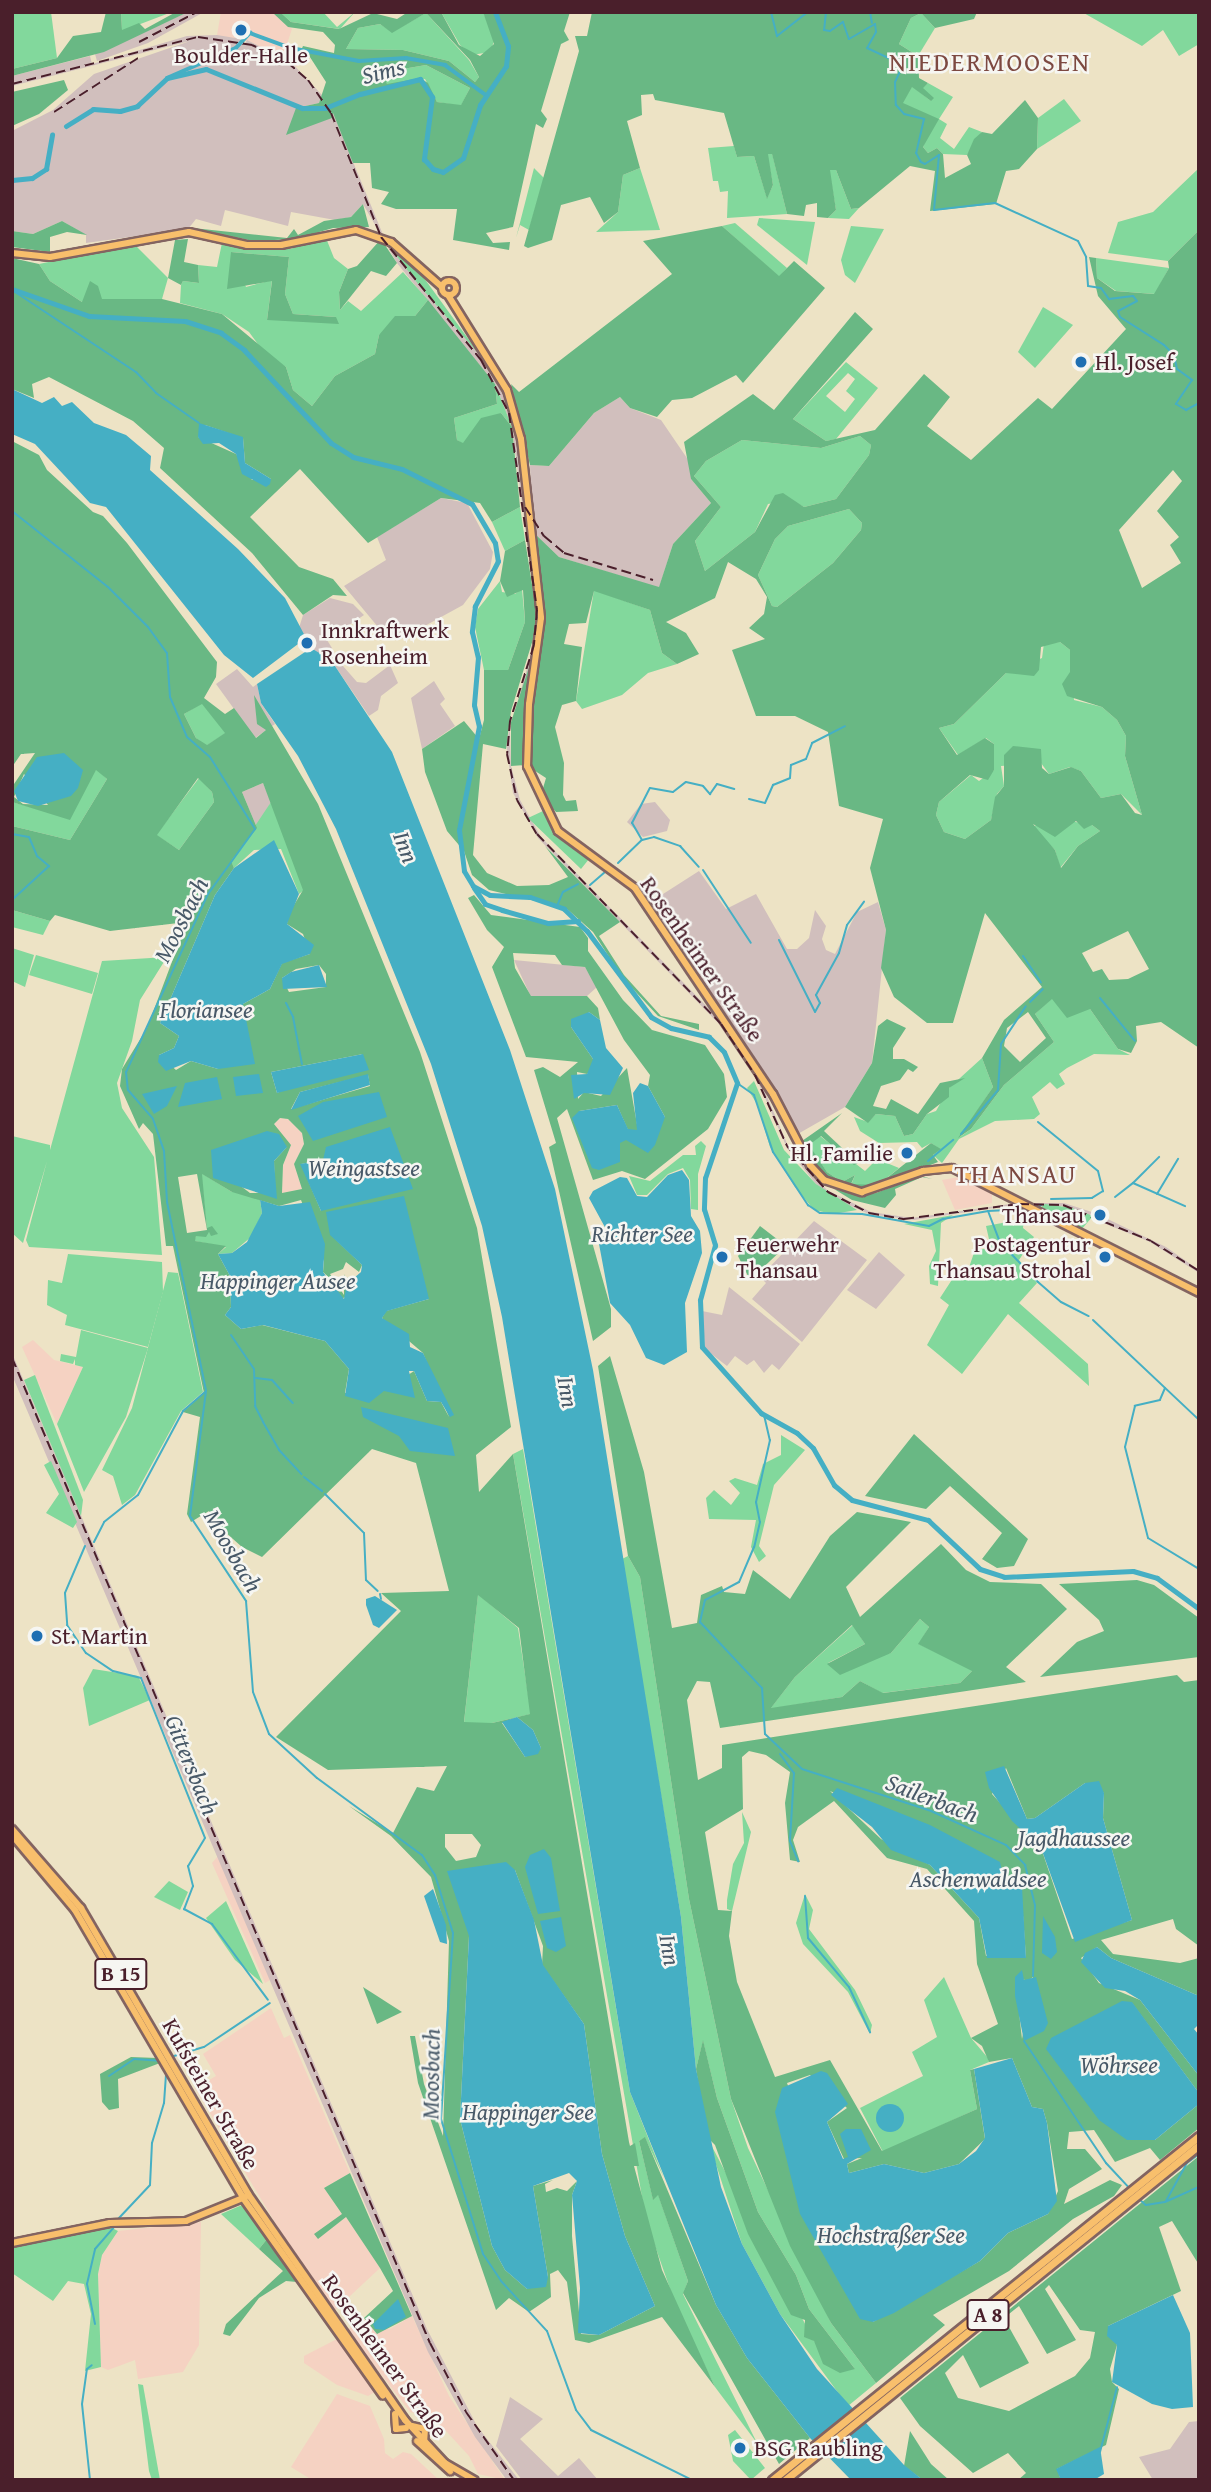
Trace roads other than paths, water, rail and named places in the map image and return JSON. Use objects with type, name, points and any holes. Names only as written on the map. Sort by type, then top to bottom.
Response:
[{"type":"highway","name":"A 8","points":[[1135,2193],[1199,2136]]},
{"type":"highway","name":"A 8","points":[[779,2478],[1135,2193],[1199,2145]]},
{"type":"main road","points":[[12,253],[50,257],[189,232],[247,245],[281,245],[356,230],[391,242],[443,284],[451,294],[455,284],[443,284]]},
{"type":"main road","name":"Rosenheimer Straße","points":[[451,294],[470,337],[507,390],[521,439],[541,618],[528,704],[527,766],[558,831],[635,888],[773,1094],[805,1158],[824,1180],[862,1192],[923,1171],[952,1168],[1199,1293]]},
{"type":"main road","name":"Kufsteiner Straße","points":[[12,1829],[80,1908],[245,2196]]},
{"type":"main road","name":"Kufsteiner Straße","points":[[12,1835],[58,1887],[96,1941],[233,2179],[300,2274]]},
{"type":"main road","points":[[227,2206],[234,2190],[233,2179]]},
{"type":"main road","points":[[12,2243],[110,2223],[175,2223],[227,2206],[245,2196]]},
{"type":"main road","name":"Rosenheimer Straße","points":[[300,2274],[396,2414],[397,2429],[406,2424],[425,2429],[425,2443],[448,2466],[474,2480]]},
{"type":"main road","name":"Rosenheimer Straße","points":[[300,2274],[434,2460],[464,2480]]},
{"type":"water","points":[[12,389],[42,403],[54,397],[62,406],[72,402],[94,423],[126,435],[151,456],[150,470],[238,549],[285,598],[306,638],[253,678],[224,655],[106,507],[90,503],[35,444],[12,434]]},
{"type":"water","points":[[199,423],[243,437],[245,463],[271,479],[270,484],[266,487],[242,474],[236,454],[219,443],[203,444],[198,437]]},
{"type":"water","name":"Inn","points":[[311,648],[331,660],[392,752],[510,1050],[555,1189],[593,1370],[681,1917],[696,2069],[721,2187],[742,2244],[780,2314],[817,2369],[904,2465],[923,2480],[851,2480],[810,2438],[747,2358],[716,2305],[630,2092],[502,1317],[482,1226],[431,1064],[336,829],[298,756],[261,703],[257,684]]},
{"type":"water","points":[[64,753],[83,770],[78,788],[71,796],[38,806],[18,801],[14,791],[37,757]]},
{"type":"water","name":"Floriansee","points":[[274,840],[299,894],[287,924],[314,945],[310,954],[282,964],[270,989],[243,1004],[255,1064],[218,1069],[191,1061],[166,1071],[158,1062],[159,1055],[174,1048],[179,1036],[160,1023],[215,895],[234,868]]},
{"type":"water","points":[[319,965],[327,987],[283,989],[282,978],[291,972]]},
{"type":"water","points":[[589,1012],[600,1020],[606,1048],[623,1068],[610,1095],[584,1093],[574,1099],[571,1075],[587,1074],[593,1059],[571,1027],[571,1019]]},
{"type":"water","points":[[363,1054],[369,1070],[277,1093],[271,1072]]},
{"type":"water","points":[[259,1074],[263,1093],[236,1096],[233,1077]]},
{"type":"water","points":[[368,1074],[370,1085],[291,1110],[300,1092]]},
{"type":"water","points":[[217,1077],[222,1099],[178,1107],[185,1083]]},
{"type":"water","points":[[640,1083],[648,1086],[665,1117],[655,1145],[648,1153],[626,1140],[620,1143],[620,1162],[599,1170],[592,1168],[572,1118],[579,1111],[617,1105],[628,1129],[637,1130],[633,1093]]},
{"type":"water","points":[[177,1086],[167,1106],[154,1114],[142,1094]]},
{"type":"water","points":[[379,1092],[387,1117],[313,1141],[298,1116],[323,1102]]},
{"type":"water","name":"Weingastsee","points":[[390,1127],[413,1189],[321,1211],[300,1164],[323,1160],[326,1147]]},
{"type":"water","points":[[267,1131],[279,1134],[287,1147],[274,1161],[277,1199],[213,1178],[211,1150]]},
{"type":"water","name":"Richter See","points":[[682,1170],[689,1180],[691,1216],[700,1231],[702,1253],[685,1303],[687,1352],[664,1365],[646,1358],[630,1325],[610,1303],[599,1244],[607,1231],[589,1198],[593,1191],[620,1177],[627,1178],[637,1196],[647,1197],[668,1175]]},
{"type":"water","name":"Happinger Ausee","points":[[404,1196],[429,1299],[387,1311],[382,1318],[409,1334],[410,1347],[423,1353],[454,1415],[450,1417],[441,1402],[427,1401],[414,1371],[409,1371],[415,1398],[384,1391],[369,1403],[345,1396],[349,1369],[325,1341],[263,1325],[241,1329],[225,1315],[231,1307],[230,1276],[218,1254],[232,1253],[247,1242],[262,1213],[260,1200],[279,1206],[310,1202],[325,1244],[323,1272],[344,1299],[347,1284],[361,1272],[362,1265],[330,1235],[326,1212]]},
{"type":"water","points":[[361,1407],[448,1428],[455,1456],[410,1451],[399,1436],[363,1417]]},
{"type":"water","points":[[375,1596],[397,1610],[379,1628],[373,1625],[366,1605],[366,1599]]},
{"type":"water","points":[[517,1717],[533,1730],[541,1748],[538,1754],[525,1757],[502,1722]]},
{"type":"water","name":"Jagdhaussee","points":[[1004,1766],[1027,1819],[1035,1818],[1085,1783],[1099,1781],[1104,1793],[1103,1818],[1132,1920],[1075,1942],[1041,1848],[1012,1821],[989,1788],[985,1772]]},
{"type":"water","name":"Aschenwaldsee","points":[[837,1788],[930,1825],[1000,1862],[1005,1885],[1022,1887],[1026,1958],[987,1958],[979,1918],[930,1865],[891,1850],[872,1827],[831,1795]]},
{"type":"water","points":[[544,1849],[551,1858],[560,1911],[538,1914],[525,1867],[530,1855]]},
{"type":"water","name":"Happinger See","points":[[506,1862],[515,1870],[534,1920],[543,1965],[584,2024],[602,2154],[625,2236],[655,2306],[599,2335],[578,2333],[580,2288],[572,2195],[577,2181],[569,2173],[533,2186],[548,2277],[546,2287],[527,2289],[505,2270],[492,2246],[460,2119],[469,1936],[447,1871]]},
{"type":"water","points":[[433,1889],[446,1925],[447,1944],[440,1942],[424,1896]]},
{"type":"water","points":[[1043,1916],[1055,1937],[1057,1952],[1051,1959],[1042,1953]]},
{"type":"water","points":[[561,1917],[566,1946],[556,1952],[547,1948],[540,1921]]},
{"type":"water","points":[[1097,1947],[1111,1958],[1199,1996],[1199,2024],[1194,2029],[1199,2035],[1199,2076],[1140,2000],[1125,1991],[1105,1988],[1081,1962],[1085,1953]]},
{"type":"water","points":[[1022,1970],[1024,1980],[1036,1977],[1048,2023],[1044,2031],[1024,2041],[1015,1996],[1015,1977]]},
{"type":"water","name":"Wöhrsee","points":[[1122,2001],[1132,2002],[1199,2093],[1199,2104],[1155,2140],[1127,2140],[1099,2120],[1046,2049],[1051,2038]]},
{"type":"water","name":"Hochstraßer See","points":[[1012,2058],[1032,2107],[1043,2109],[1057,2201],[1048,2214],[1008,2233],[980,2261],[894,2313],[873,2322],[860,2319],[800,2214],[775,2112],[782,2088],[821,2071],[827,2073],[848,2104],[827,2122],[843,2159],[848,2157],[840,2134],[846,2129],[861,2129],[871,2150],[847,2164],[849,2173],[884,2164],[924,2173],[959,2164],[976,2151],[985,2138],[974,2069]]},
{"type":"water","points":[[890,2104],[900,2108],[904,2118],[900,2128],[890,2132],[880,2128],[876,2118],[880,2108]]},
{"type":"water","points":[[1173,2295],[1190,2333],[1193,2407],[1172,2409],[1152,2404],[1112,2382],[1117,2345],[1107,2336],[1108,2326]]},
{"type":"water","points":[[398,2299],[406,2317],[384,2330],[375,2329],[373,2324]]},
{"type":"water","points":[[1100,2447],[1104,2474],[1094,2480],[1061,2480],[1056,2469]]},
{"type":"waterway","name":"Sims","points":[[66,126],[93,109],[120,111],[137,106],[167,78],[206,69],[302,108],[325,108],[360,94],[420,79],[432,97],[424,159],[433,169],[443,172],[463,158],[480,105],[506,66],[508,46],[495,12]]},
{"type":"waterway","points":[[771,12],[777,36],[808,12]]},
{"type":"waterway","points":[[826,12],[824,30],[830,31],[843,22],[849,39],[875,24],[876,32],[867,48],[903,65],[895,82],[896,105],[904,114],[924,119],[916,153],[921,162],[925,164],[939,155],[934,210],[995,203],[1078,241],[1086,257],[1088,286],[1101,288],[1109,299],[1133,296],[1137,301],[1118,311],[1120,317],[1164,345],[1174,355],[1177,369],[1192,380],[1176,404],[1186,410],[1199,403]]},
{"type":"waterway","points":[[870,12],[872,23]]},
{"type":"waterway","name":"Sims","points":[[167,78],[236,48],[250,33],[291,48],[359,61],[406,58],[445,65],[486,95]]},
{"type":"waterway","name":"Sims","points":[[12,180],[32,178],[46,169],[52,135]]},
{"type":"waterway","points":[[12,289],[89,316],[185,321],[221,333],[244,350],[331,443],[353,457],[402,469],[472,504],[495,543],[498,561],[475,606],[472,632],[478,657],[474,705],[479,726],[459,830],[464,871],[473,886],[490,895],[530,897],[564,909],[587,931],[651,1017],[671,1028],[709,1037],[724,1052],[737,1083],[705,1178],[704,1209],[715,1245],[700,1300],[702,1347],[761,1413],[797,1433],[813,1448],[834,1485],[852,1500],[928,1520],[980,1569],[1004,1577],[1133,1571],[1157,1578],[1199,1609]]},
{"type":"waterway","points":[[12,290],[136,372],[156,393],[199,423]]},
{"type":"waterway","name":"Moosbach","points":[[12,511],[108,587],[148,627],[167,653],[170,697],[187,737],[210,757],[255,829],[208,894],[126,1072],[128,1090],[153,1119],[164,1151],[167,1202],[206,1391],[190,1516],[246,1601],[253,1692],[269,1734],[317,1778],[422,1855],[435,1875],[453,1933],[441,2119],[483,2254],[501,2281],[547,2331],[576,2410],[591,2430],[692,2480]]},
{"type":"waterway","points":[[749,799],[765,803],[773,785],[790,778],[791,765],[806,759],[812,743],[845,726]]},
{"type":"waterway","points":[[642,840],[632,823],[650,788],[673,792],[686,782],[703,786],[710,794],[717,784],[734,789]]},
{"type":"waterway","points":[[12,834],[29,837],[37,856],[49,866],[12,900]]},
{"type":"waterway","points":[[618,863],[642,840],[654,837],[680,846],[699,867]]},
{"type":"waterway","points":[[703,870],[751,943]]},
{"type":"waterway","points":[[590,885],[606,871]]},
{"type":"waterway","points":[[557,906],[563,892],[578,884]]},
{"type":"waterway","points":[[474,888],[485,904],[502,910],[548,923],[578,921]]},
{"type":"waterway","points":[[779,940],[815,1012],[820,1003],[816,995],[839,953],[847,925],[864,902]]},
{"type":"waterway","points":[[1023,956],[1041,983]]},
{"type":"waterway","points":[[1030,1002],[1043,989]]},
{"type":"waterway","points":[[1100,998],[1135,1041]]},
{"type":"waterway","points":[[286,1003],[293,1017],[302,1064]]},
{"type":"waterway","points":[[961,1134],[998,1090],[1001,1044],[1026,1006]]},
{"type":"waterway","points":[[737,1083],[754,1095],[773,1152],[808,1205],[820,1213],[862,1214],[929,1226],[943,1219],[988,1211],[1000,1242],[1038,1282],[1061,1302],[1089,1316]]},
{"type":"waterway","points":[[1038,1122],[1098,1171],[1103,1191],[1092,1198],[1051,1199]]},
{"type":"waterway","points":[[928,1161],[953,1140]]},
{"type":"waterway","points":[[1133,1183],[1159,1157]]},
{"type":"waterway","points":[[1157,1194],[1178,1159]]},
{"type":"waterway","points":[[1115,1197],[1133,1183],[1185,1206]]},
{"type":"waterway","points":[[1037,1208],[1041,1205]]},
{"type":"waterway","points":[[988,1211],[1025,1209]]},
{"type":"waterway","points":[[1093,1320],[1199,1420]]},
{"type":"waterway","points":[[231,1335],[254,1369],[255,1406],[263,1422],[279,1450],[301,1474]]},
{"type":"waterway","points":[[256,1378],[272,1380],[293,1403]]},
{"type":"waterway","points":[[1165,1388],[1160,1400],[1135,1406],[1125,1447],[1148,1538],[1199,1569]]},
{"type":"waterway","name":"Gittersbach","points":[[94,1542],[104,1522],[138,1495],[183,1411],[205,1392]]},
{"type":"waterway","name":"Sailerbach","points":[[764,1415],[770,1440],[756,1502],[760,1522],[754,1547],[739,1582],[705,1600],[700,1622],[762,1688],[765,1734],[802,1769],[931,1811],[1006,1845],[1025,1865],[1035,1905],[1033,1976]]},
{"type":"waterway","points":[[304,1477],[322,1491]]},
{"type":"waterway","points":[[325,1494],[364,1533],[366,1580],[378,1591]]},
{"type":"waterway","name":"Gittersbach","points":[[85,1546],[65,1593],[67,1625],[86,1653],[113,1671],[141,1678],[205,1838],[188,1866],[193,1886],[184,1909],[212,1924],[268,2000]]},
{"type":"waterway","points":[[380,1594],[381,1599]]},
{"type":"waterway","points":[[780,1754],[794,1773],[790,1841],[798,1861]]},
{"type":"waterway","points":[[805,1896],[808,1938],[849,1987],[870,2032]]},
{"type":"waterway","name":"Gittersbach","points":[[174,2056],[204,2047],[270,2003]]},
{"type":"waterway","name":"Sailerbach","points":[[1024,2041],[1106,2163],[1131,2190]]},
{"type":"waterway","points":[[109,2076],[134,2059],[160,2061]]},
{"type":"waterway","name":"Gittersbach","points":[[119,2218],[150,2185],[152,2143],[164,2103],[166,2071]]},
{"type":"waterway","points":[[1166,2201],[1187,2163],[1199,2154]]},
{"type":"waterway","name":"Sailerbach","points":[[1139,2199],[1146,2205],[1165,2202],[1199,2187]]},
{"type":"waterway","name":"Gittersbach","points":[[95,2324],[87,2284],[95,2249],[114,2227]]},
{"type":"waterway","name":"Gittersbach","points":[[90,2480],[82,2404],[87,2369],[92,2365]]},
{"type":"waterway","points":[[1100,2452],[1117,2387]]},
{"type":"railway","points":[[139,42],[197,12]]},
{"type":"railway","points":[[12,84],[198,37],[252,45],[287,62],[308,80],[331,113],[381,237],[481,360],[509,413],[537,610],[534,645],[510,721],[507,754],[517,800],[537,834],[721,1024],[755,1075],[787,1146],[828,1192],[869,1213],[904,1219],[1019,1204],[1063,1205],[1151,1241],[1199,1271]]},
{"type":"railway","points":[[54,112],[138,58]]},
{"type":"railway","points":[[525,507],[544,536],[564,553],[653,580]]},
{"type":"railway","points":[[12,1358],[430,2343],[466,2412],[514,2480]]},
{"type":"place","name":"Boulder-Halle","points":[[241,30]]},
{"type":"place","name":"Hl. Josef","points":[[1081,362]]},
{"type":"place","name":"Innkraftwerk Rosenheim","points":[[307,643]]},
{"type":"place","name":"Hl. Familie","points":[[907,1153]]},
{"type":"place","name":"Thansau","points":[[1100,1215]]},
{"type":"place","name":"Feuerwehr Thansau","points":[[722,1257]]},
{"type":"place","name":"Postagentur Thansau Strohal","points":[[1105,1257]]},
{"type":"place","name":"St. Martin","points":[[37,1636]]},
{"type":"place","name":"BSG Raubling","points":[[740,2448]]},
{"type":"district","name":"NIEDERMOOSEN","points":[[990,62]]},
{"type":"district","name":"THANSAU","points":[[1016,1174]]}]
